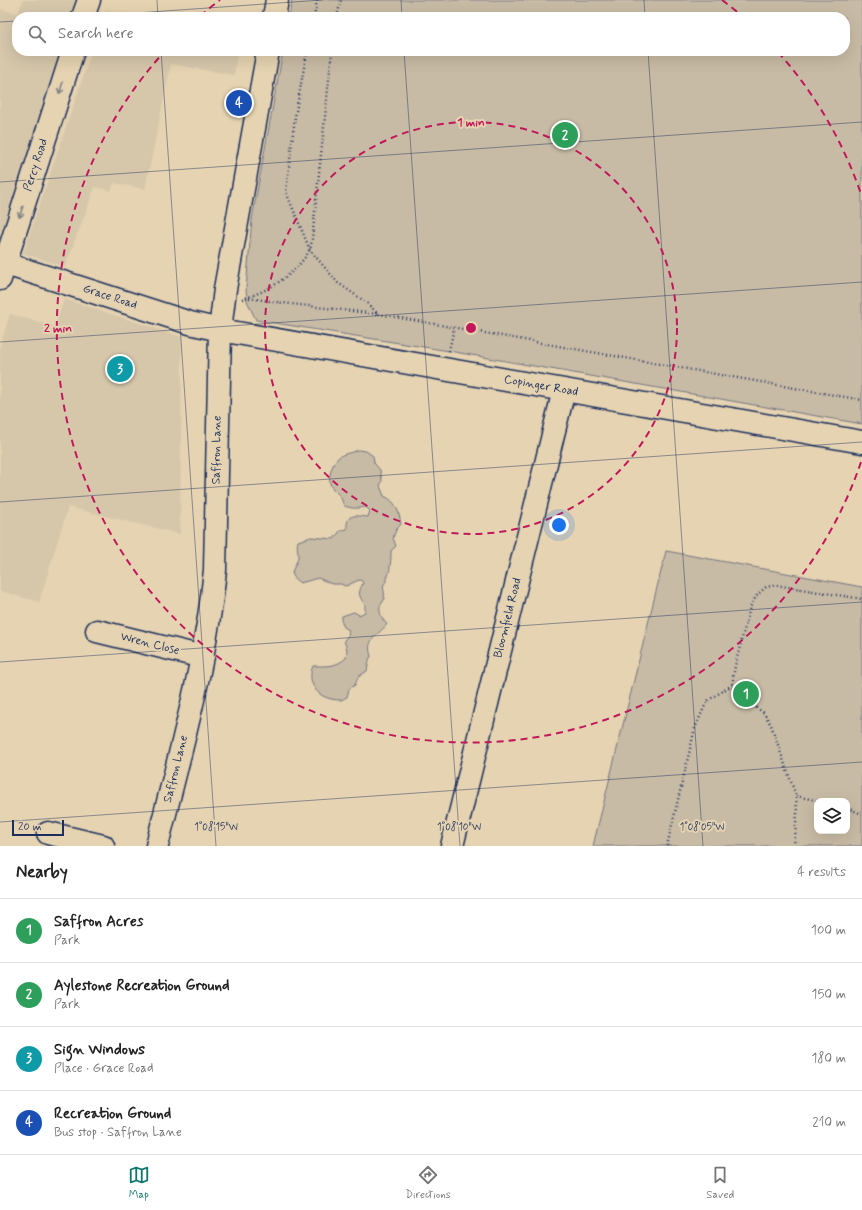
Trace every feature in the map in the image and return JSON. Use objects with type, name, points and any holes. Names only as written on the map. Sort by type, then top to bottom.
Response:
[{"type":"street","points":[[85,12],[89,0]]},
{"type":"street","points":[[275,12],[277,0]]},
{"type":"street","name":"Percy Road","points":[[2,268],[71,56]]},
{"type":"street","name":"Saffron Lane","points":[[157,846],[203,657],[212,599],[215,570],[220,330],[225,289],[267,56]]},
{"type":"street","name":"Grace Road","points":[[2,268],[190,323],[220,330]]},
{"type":"street","name":"Copinger Road","points":[[220,330],[862,442]]},
{"type":"street","name":"Bloomfield Road","points":[[452,846],[564,390]]},
{"type":"street","name":"Wren Close","points":[[97,631],[203,657]]},
{"type":"street","points":[[48,833],[103,846]]},
{"type":"path","points":[[315,12],[317,0]]},
{"type":"path","points":[[338,12],[341,0]]},
{"type":"path","points":[[306,56],[295,117],[286,192],[310,250],[338,283],[367,303],[378,314]]},
{"type":"path","points":[[239,300],[267,290],[292,272],[310,250],[331,56]]},
{"type":"path","points":[[248,297],[283,303],[378,314],[862,400]]},
{"type":"path","points":[[446,369],[454,328]]},
{"type":"path","points":[[794,846],[797,813],[796,796],[771,725],[764,713],[736,694],[732,685],[735,666],[750,607],[757,595],[766,587],[776,585],[862,599]]},
{"type":"path","points":[[667,846],[695,728],[707,700],[732,685]]},
{"type":"path","points":[[796,796],[814,800]]},
{"type":"path","points":[[850,809],[862,814]]},
{"type":"shaded area","points":[[23,0],[77,0],[73,12],[19,12]]},
{"type":"shaded area","points":[[292,0],[862,0],[862,424],[449,351],[256,320],[247,301],[246,289],[252,219],[282,56],[850,56],[850,12],[290,12]]},
{"type":"shaded area","points":[[0,9],[12,12],[12,56],[58,56],[0,239]]},
{"type":"shaded area","points":[[106,10],[118,12],[105,12]]},
{"type":"shaded area","points":[[90,56],[237,56],[234,75],[171,64],[145,189],[114,183],[111,191],[95,187],[65,267],[23,253]]},
{"type":"shaded area","points":[[64,299],[182,337],[180,534],[68,507],[39,602],[0,591],[0,347],[10,314],[55,327]]},
{"type":"shaded area","points":[[358,450],[366,451],[373,456],[374,463],[380,470],[382,481],[380,486],[384,496],[388,498],[396,507],[401,524],[396,530],[393,538],[396,546],[391,551],[389,574],[383,586],[384,600],[380,606],[381,616],[387,624],[371,642],[371,656],[367,671],[358,677],[355,685],[349,689],[347,697],[337,700],[325,697],[316,690],[312,683],[311,674],[313,666],[327,666],[339,663],[346,658],[347,650],[344,640],[348,636],[349,630],[344,627],[341,620],[342,616],[354,612],[359,615],[365,612],[365,605],[360,594],[363,583],[359,580],[345,586],[341,584],[332,584],[318,578],[300,583],[295,579],[292,573],[298,559],[298,541],[311,537],[334,539],[340,531],[347,529],[348,520],[350,517],[368,517],[370,511],[366,507],[350,508],[345,506],[340,496],[332,488],[330,483],[331,471],[338,458],[342,455]]},
{"type":"shaded area","points":[[666,551],[862,587],[862,846],[593,846]]},
{"type":"place","name":"Recreation Ground","points":[[239,103]]},
{"type":"place","name":"Aylestone Recreation Ground","points":[[565,135]]},
{"type":"place","name":"Sign Windows","points":[[120,369]]},
{"type":"place","name":"Saffron Acres","points":[[746,694]]}]
